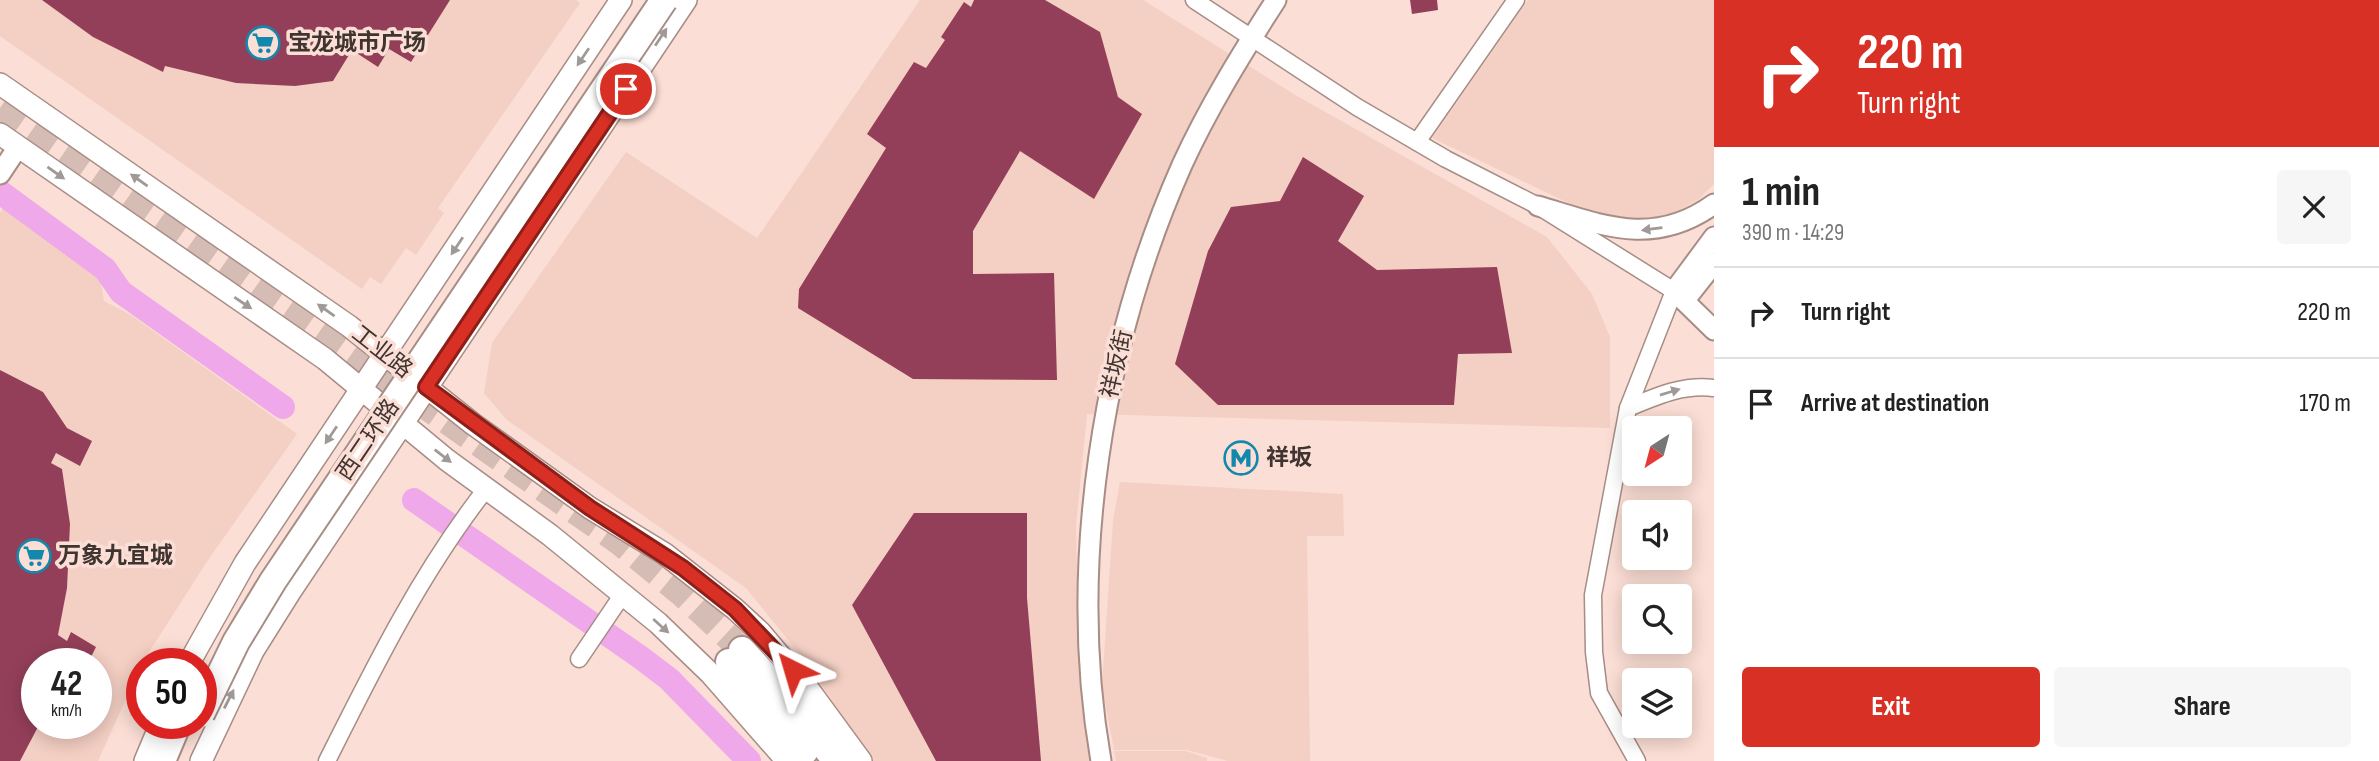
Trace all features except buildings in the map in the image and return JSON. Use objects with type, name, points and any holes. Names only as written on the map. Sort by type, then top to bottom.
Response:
[{"type":"highway","name":"西二环路","points":[[216,648],[259,572],[646,0]]},
{"type":"highway","name":"西二环路","points":[[217,681],[236,642],[273,582],[664,0]]},
{"type":"highway","points":[[813,761],[736,656],[791,703],[836,761]]},
{"type":"highway","points":[[162,761],[171,739]]},
{"type":"highway","points":[[182,761],[191,739]]},
{"type":"main road","points":[[201,761],[253,651],[402,423],[686,0]]},
{"type":"main road","points":[[197,648],[246,562],[614,3]]},
{"type":"main road","name":"工业路","points":[[0,84],[326,310],[590,508],[666,554],[760,632],[809,690],[861,761]]},
{"type":"main road","name":"工业路","points":[[0,134],[325,359],[402,423],[623,594],[711,674],[787,761]]},
{"type":"main road","points":[[145,761],[154,739]]},
{"type":"street","points":[[1194,0],[1357,107],[1538,206],[1680,295],[1714,330]]},
{"type":"street","name":"祥坂街","points":[[1101,761],[1093,693],[1089,589],[1099,452],[1109,396],[1139,282],[1171,191],[1194,141],[1276,0]]},
{"type":"street","points":[[1417,142],[1516,0]]},
{"type":"street","points":[[1,173],[18,147]]},
{"type":"street","points":[[1538,206],[1617,229],[1633,230],[1682,222],[1714,204]]},
{"type":"street","points":[[1636,761],[1599,693],[1593,595],[1628,408],[1680,295],[1714,237]]},
{"type":"street","points":[[1680,295],[1714,263]]},
{"type":"street","points":[[1628,408],[1671,391],[1697,386],[1714,388]]},
{"type":"street","points":[[327,761],[371,671],[450,537],[486,489]]},
{"type":"street","points":[[579,659],[623,594]]},
{"type":"shaded area","points":[[0,0],[576,0],[580,3],[438,208],[444,213],[416,255],[406,248],[381,284],[370,277],[362,289],[0,36]]},
{"type":"shaded area","points":[[920,0],[1143,0],[1297,96],[1547,237],[1592,294],[1610,337],[1610,428],[1087,414],[1076,525],[1079,679],[1091,761],[873,761],[803,658],[746,588],[506,419],[484,393],[492,343],[626,152],[757,238]]},
{"type":"shaded area","points":[[1528,0],[1714,0],[1714,184],[1699,199],[1674,213],[1636,224],[1581,209],[1432,138]]},
{"type":"shaded area","points":[[3,208],[100,277],[104,301],[131,315],[297,434],[208,560],[152,648],[126,648],[126,699],[112,730],[112,648],[21,648],[21,739],[108,739],[98,761],[0,761],[0,213]]},
{"type":"shaded area","points":[[1120,482],[1343,494],[1344,536],[1307,536],[1310,761],[1228,761],[1187,750],[1114,750],[1102,686],[1113,521]]},
{"type":"shaded area","points":[[1114,751],[1186,751],[1207,758],[1207,761],[1116,761]]},
{"type":"waterway","points":[[0,192],[105,269],[121,292],[283,407]]},
{"type":"waterway","points":[[414,500],[669,679],[749,761]]},
{"type":"tunnel","points":[[0,108],[619,542],[682,594],[742,650]]},
{"type":"place","name":"宝龙城市广场","points":[[263,43]]},
{"type":"place","name":"祥坂","points":[[1241,458]]},
{"type":"place","name":"万象九宜城","points":[[34,556]]},
{"type":"route","points":[[626,89],[426,387],[590,508],[666,554],[735,609],[760,632],[793,670]]}]
